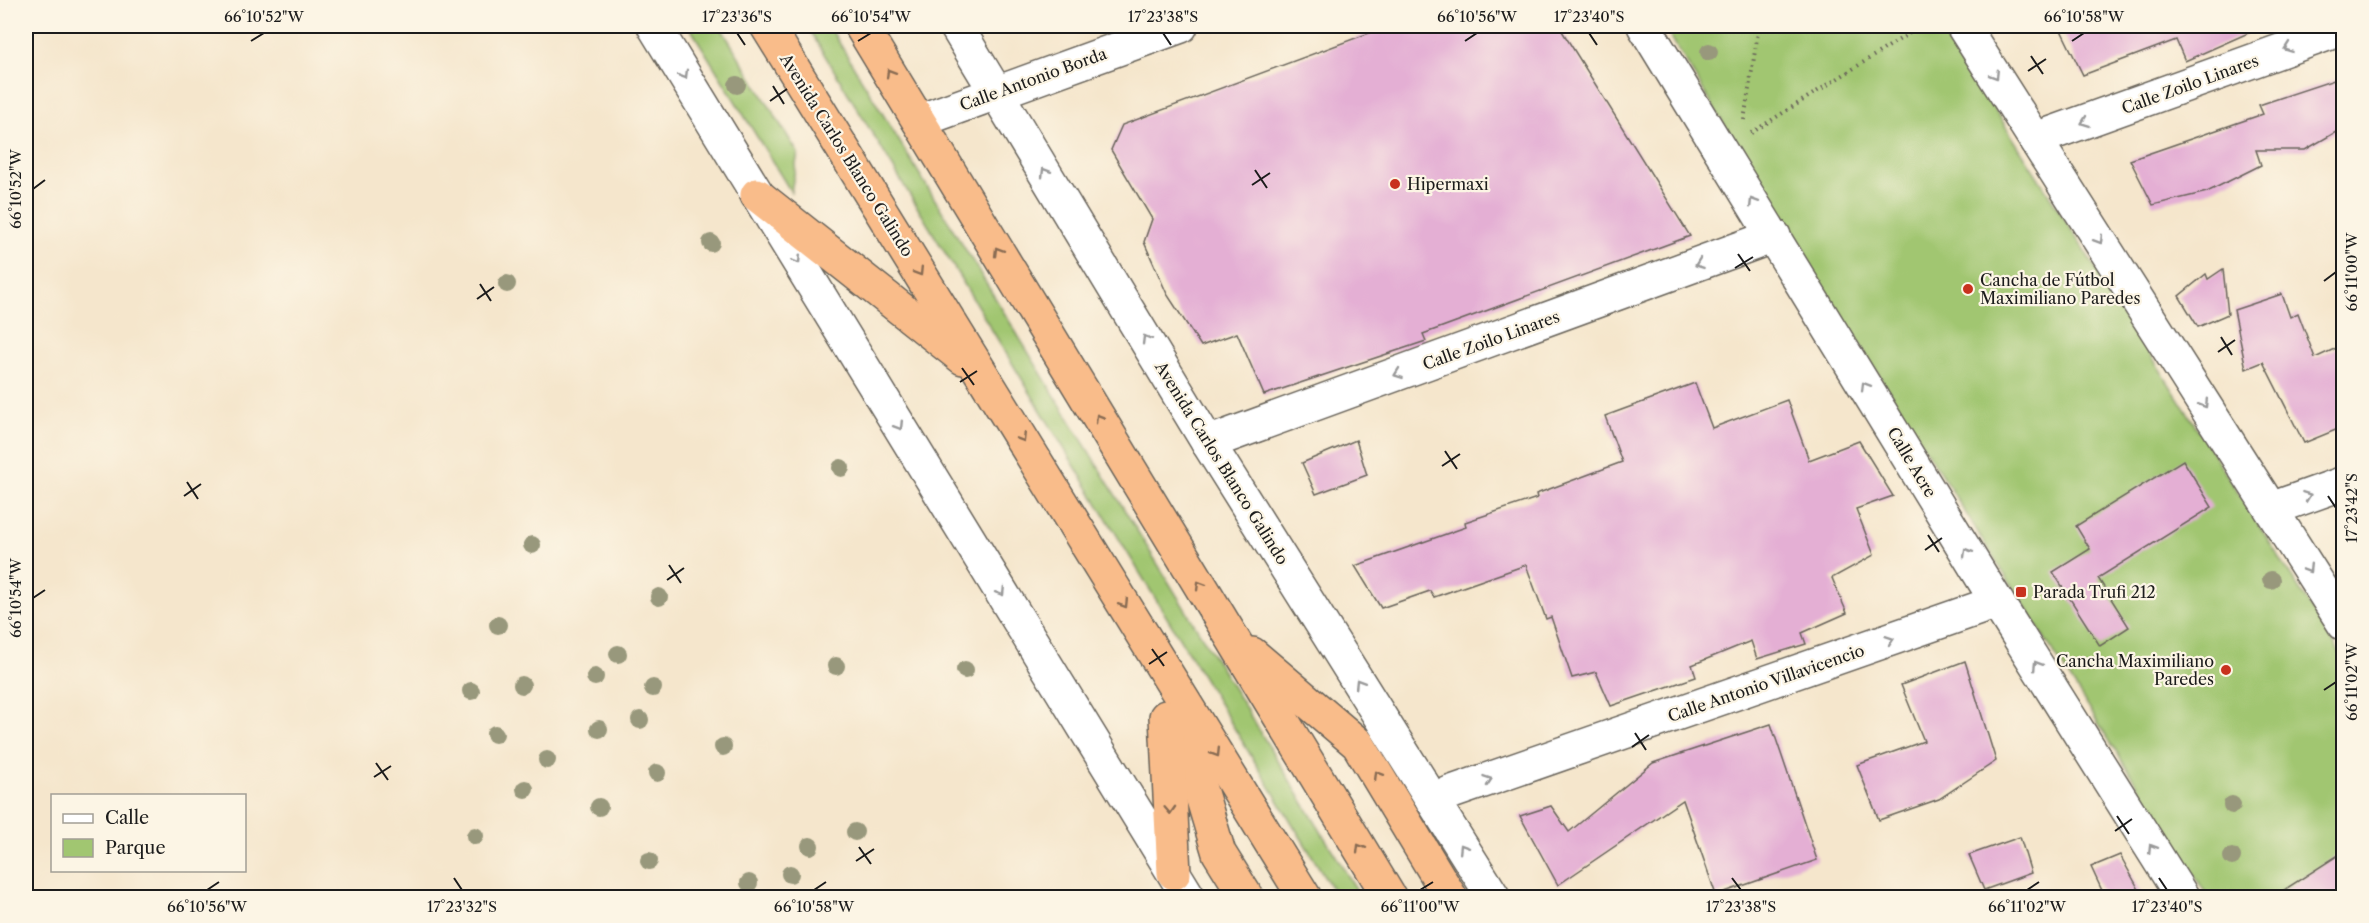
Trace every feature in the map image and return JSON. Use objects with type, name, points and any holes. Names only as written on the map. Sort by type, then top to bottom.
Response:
[{"type":"highway","name":"Avenida Carlos Blanco Galindo","points":[[767,26],[1305,897]]},
{"type":"highway","points":[[861,26],[1390,897]]},
{"type":"highway","points":[[757,195],[981,372]]},
{"type":"highway","points":[[1230,635],[1358,744],[1451,897]]},
{"type":"highway","points":[[1163,667],[1181,885]]},
{"type":"highway","points":[[1163,667],[1220,853],[1247,897]]},
{"type":"street","points":[[654,26],[1181,885]]},
{"type":"street","name":"Avenida Carlos Blanco Galindo","points":[[956,26],[1208,443],[1494,897]]},
{"type":"street","name":"Calle Antonio Borda","points":[[919,121],[1180,26]]},
{"type":"street","name":"Calle Acre","points":[[1644,26],[1997,602],[2183,897]]},
{"type":"street","points":[[1964,26],[2343,624]]},
{"type":"street","name":"Calle Zoilo Linares","points":[[2036,140],[2343,28]]},
{"type":"street","name":"Calle Zoilo Linares","points":[[1208,443],[1774,236]]},
{"type":"street","points":[[2271,509],[2343,483]]},
{"type":"street","name":"Calle Antonio Villavicencio","points":[[1433,801],[1452,792],[1997,602]]},
{"type":"path","points":[[1742,131],[1760,26]]},
{"type":"path","points":[[1742,139],[1921,26]]},
{"type":"green space","points":[[689,26],[720,26],[798,153],[791,192]]},
{"type":"green space","points":[[807,26],[829,26],[1361,897],[1337,897]]},
{"type":"green space","points":[[1664,26],[1942,26],[2343,658],[2343,897],[2208,897],[1820,282]]},
{"type":"building","name":"Hipermaxi","points":[[1388,26],[1559,26],[1690,236],[1423,334],[1426,341],[1264,395],[1237,333],[1201,346],[1167,294],[1144,242],[1152,219],[1111,150],[1122,125]]},
{"type":"building","points":[[2059,26],[2264,26],[2185,61],[2176,40],[2083,75]]},
{"type":"building","points":[[2343,77],[2343,128],[2305,150],[2256,150],[2261,165],[2207,192],[2153,205],[2130,160],[2263,114],[2259,105]]},
{"type":"building","points":[[2223,269],[2228,314],[2198,327],[2179,296],[2206,274],[2208,279]]},
{"type":"building","points":[[2282,294],[2290,317],[2298,313],[2315,358],[2343,345],[2343,427],[2304,443],[2263,362],[2246,369],[2234,310]]},
{"type":"building","points":[[1695,383],[1712,428],[1787,400],[1809,460],[1859,441],[1893,496],[1856,509],[1874,555],[1832,578],[1847,613],[1802,633],[1806,644],[1757,659],[1751,641],[1692,665],[1696,677],[1611,706],[1596,672],[1572,678],[1551,617],[1546,619],[1526,565],[1434,597],[1430,591],[1381,608],[1355,566],[1466,527],[1465,522],[1537,498],[1536,494],[1622,462],[1605,416]]},
{"type":"building","points":[[1356,440],[1367,475],[1316,494],[1302,463]]},
{"type":"building","points":[[2183,460],[2212,507],[2098,578],[2129,627],[2100,646],[2053,572],[2090,549],[2076,526]]},
{"type":"building","points":[[1965,661],[1996,761],[1939,799],[1879,820],[1857,765],[1924,741],[1901,685]]},
{"type":"building","points":[[1771,724],[1817,860],[1716,895],[1683,800],[1558,885],[1520,816],[1551,806],[1569,832],[1653,763]]},
{"type":"building","points":[[2020,837],[2031,873],[1984,890],[1969,855]]},
{"type":"building","points":[[2343,852],[2343,897],[2273,897]]},
{"type":"building","points":[[2120,855],[2143,897],[2105,897],[2091,867]]},
{"type":"place","name":"Hipermaxi","points":[[1395,184]]},
{"type":"place","name":"Cancha de Fútbol Maximiliano Paredes","points":[[1968,289]]},
{"type":"place","name":"Parada Trufi 212","points":[[2021,592]]},
{"type":"place","name":"Cancha Maximiliano Paredes","points":[[2226,670]]}]
